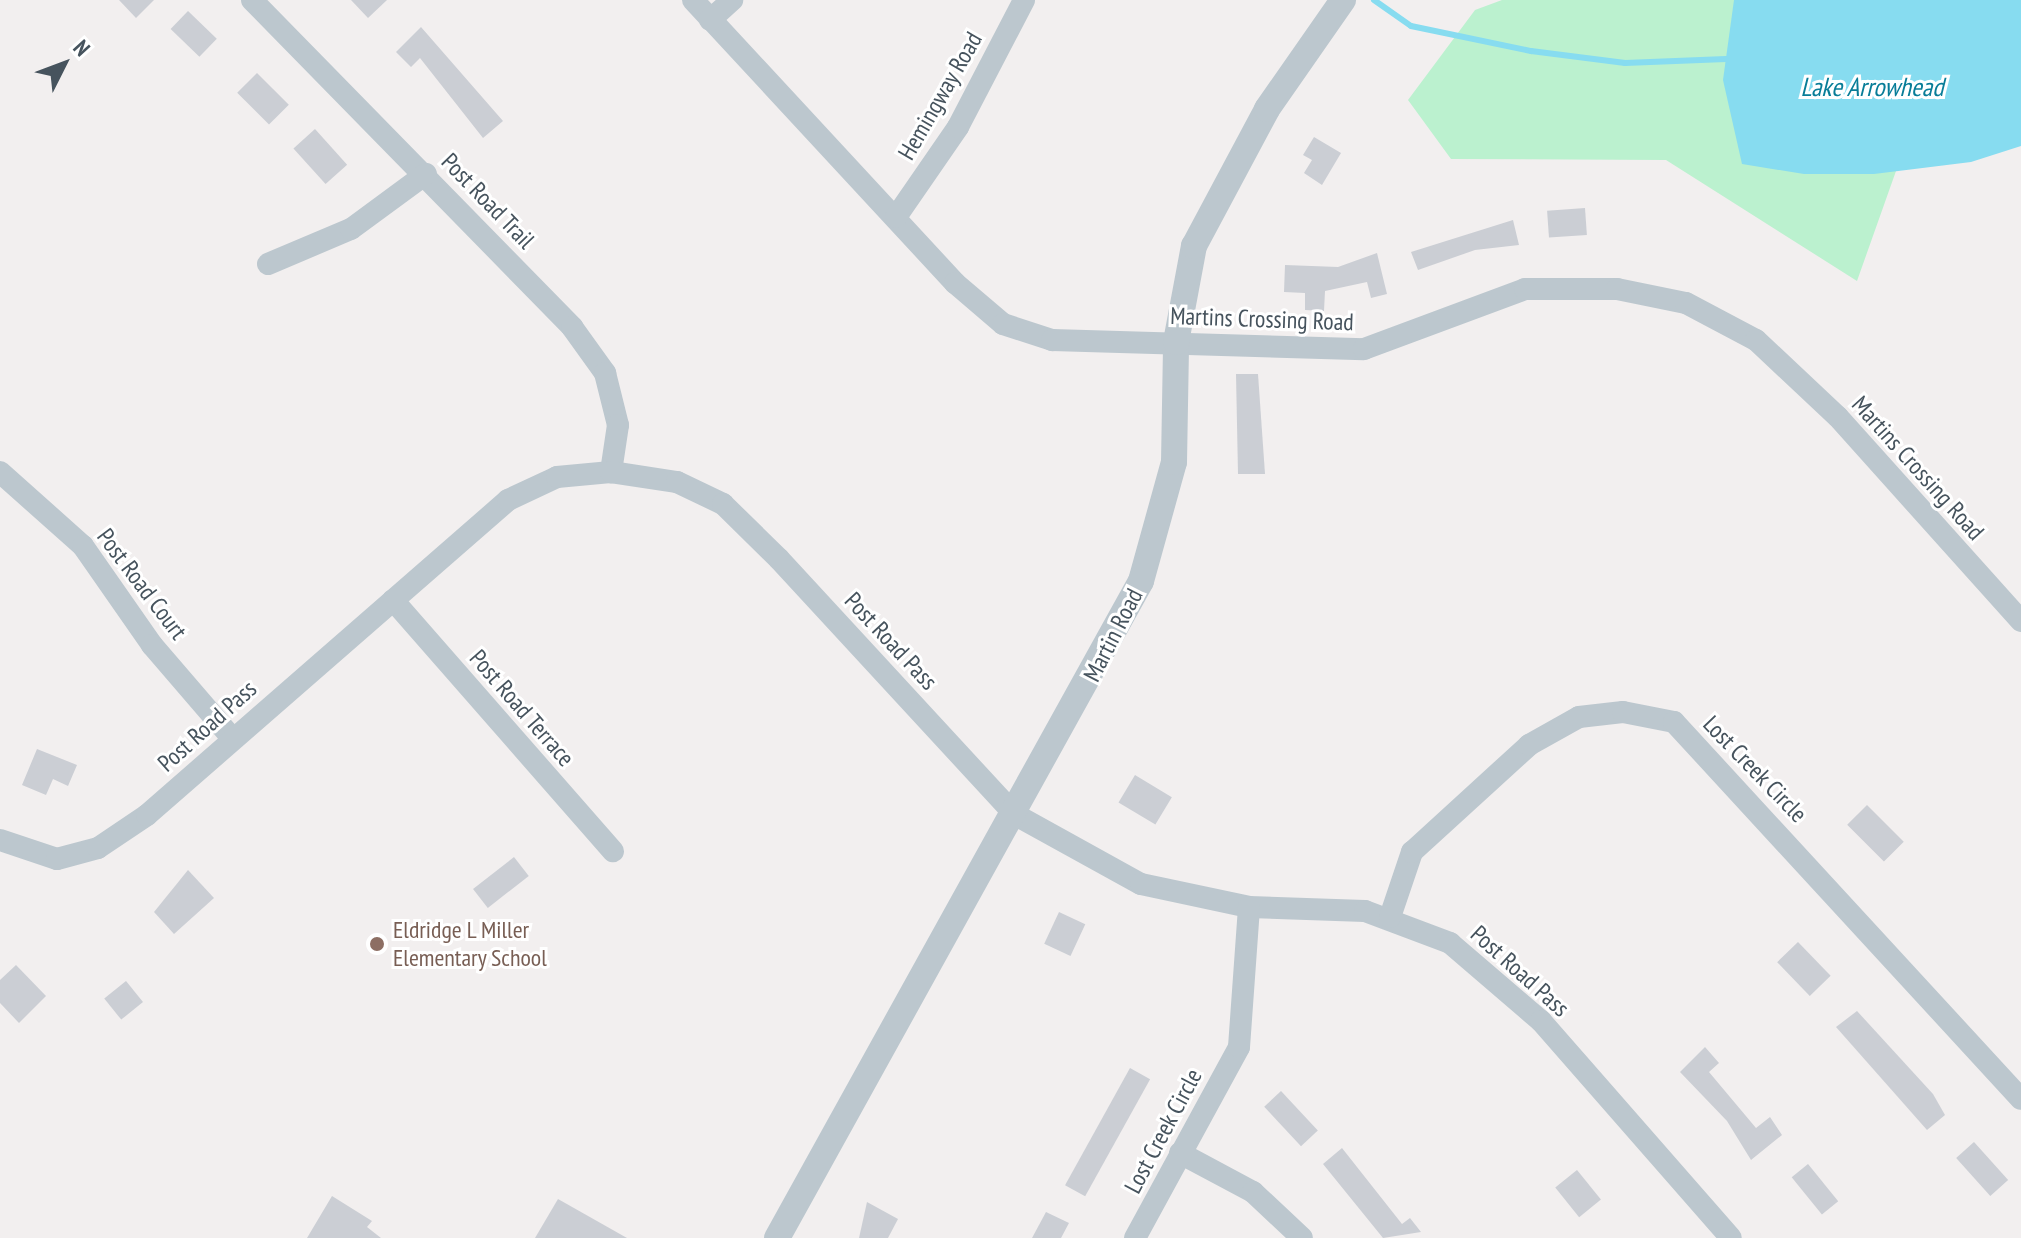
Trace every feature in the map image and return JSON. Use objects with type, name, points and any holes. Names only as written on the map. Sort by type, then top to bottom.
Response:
[{"type":"street","name":"Post Road Trail","points":[[252,0],[426,174],[572,327],[605,373],[618,425],[611,472]]},
{"type":"street","name":"Martins Crossing Road","points":[[693,0],[896,217],[1003,324],[1052,340],[1364,349],[1525,289],[1617,289],[1686,303],[1756,340],[1838,417],[2021,621]]},
{"type":"street","points":[[710,20],[732,0]]},
{"type":"street","name":"Hemingway Road","points":[[896,217],[958,127],[1024,0]]},
{"type":"street","name":"Martin Road","points":[[777,1238],[1097,670],[1156,543],[1174,462],[1176,342],[1184,284],[1205,223],[1267,109],[1343,0]]},
{"type":"street","points":[[268,264],[351,229],[426,174]]},
{"type":"street","name":"Post Road Court","points":[[0,472],[83,546],[152,645],[232,738]]},
{"type":"street","name":"Post Road Pass","points":[[0,840],[57,859],[98,848],[232,738],[508,500],[557,477],[611,472],[677,482],[723,504],[1014,814],[1141,884],[1249,907],[1390,917],[1450,943],[1541,1021],[1731,1238]]},
{"type":"street","name":"Post Road Terrace","points":[[393,600],[613,851]]},
{"type":"street","name":"Lost Creek Circle","points":[[1390,917],[1412,852],[1529,745],[1579,717],[1623,712],[1674,722],[2021,1099]]},
{"type":"street","name":"Lost Creek Circle","points":[[1135,1238],[1239,1047],[1249,907]]},
{"type":"street","points":[[1180,1153],[1253,1192],[1302,1238]]},
{"type":"green space","points":[[1502,0],[2021,0],[2021,140],[1896,171],[1857,281],[1666,160],[1451,159],[1408,100],[1475,10]]},
{"type":"water","name":"Lake Arrowhead","points":[[1734,0],[2021,0],[2021,146],[1971,162],[1874,174],[1804,174],[1742,164],[1723,80]]},
{"type":"building","points":[[119,0],[154,0],[136,18]]},
{"type":"building","points":[[351,0],[387,0],[368,18]]},
{"type":"building","points":[[188,11],[217,39],[199,57],[171,29]]},
{"type":"building","points":[[421,27],[503,121],[483,138],[420,58],[411,67],[396,52]]},
{"type":"building","points":[[257,73],[289,105],[269,125],[237,93]]},
{"type":"building","points":[[315,129],[347,165],[326,184],[293,148]]},
{"type":"building","points":[[1314,137],[1341,153],[1322,185],[1304,173],[1312,160],[1303,155]]},
{"type":"building","points":[[1585,208],[1587,235],[1549,238],[1547,211]]},
{"type":"building","points":[[1513,220],[1519,245],[1475,250],[1418,270],[1411,252]]},
{"type":"building","points":[[1377,253],[1387,294],[1371,298],[1367,282],[1325,291],[1324,311],[1305,310],[1305,293],[1284,292],[1285,265],[1338,267]]},
{"type":"building","points":[[1236,374],[1258,374],[1265,474],[1238,474]]},
{"type":"building","points":[[37,749],[77,765],[68,786],[53,779],[46,795],[22,785]]},
{"type":"building","points":[[1135,775],[1172,797],[1155,825],[1119,802]]},
{"type":"building","points":[[1867,805],[1904,842],[1884,862],[1847,825]]},
{"type":"building","points":[[514,857],[529,876],[488,908],[473,889]]},
{"type":"building","points":[[188,870],[214,898],[174,934],[154,912]]},
{"type":"building","points":[[1059,912],[1085,924],[1070,956],[1044,944]]},
{"type":"building","points":[[1798,942],[1831,976],[1810,996],[1777,962]]},
{"type":"building","points":[[16,965],[46,996],[19,1023],[0,1003],[0,980]]},
{"type":"building","points":[[126,981],[143,1002],[121,1020],[104,999]]},
{"type":"building","points":[[1857,1011],[1933,1094],[1945,1115],[1927,1130],[1836,1027]]},
{"type":"building","points":[[1705,1047],[1719,1063],[1709,1072],[1756,1128],[1770,1117],[1782,1135],[1751,1160],[1727,1121],[1680,1072]]},
{"type":"building","points":[[1130,1068],[1150,1079],[1085,1196],[1065,1185]]},
{"type":"building","points":[[1281,1091],[1318,1130],[1301,1146],[1264,1107]]},
{"type":"building","points":[[1974,1142],[2008,1180],[1990,1196],[1956,1158]]},
{"type":"building","points":[[1342,1148],[1402,1224],[1410,1218],[1421,1232],[1383,1238],[1323,1164]]},
{"type":"building","points":[[1808,1164],[1838,1201],[1822,1215],[1792,1177]]},
{"type":"building","points":[[1577,1170],[1601,1200],[1579,1217],[1555,1188]]},
{"type":"building","points":[[332,1196],[372,1221],[367,1227],[381,1238],[307,1238]]},
{"type":"building","points":[[558,1199],[627,1238],[535,1238]]},
{"type":"building","points":[[867,1202],[898,1219],[888,1238],[859,1238]]},
{"type":"building","points":[[1046,1212],[1069,1223],[1061,1238],[1032,1238]]},
{"type":"waterway","points":[[1374,0],[1411,26],[1531,51],[1625,63],[1726,59]]},
{"type":"place","name":"Eldridge L Miller Elementary School","points":[[377,944]]}]
